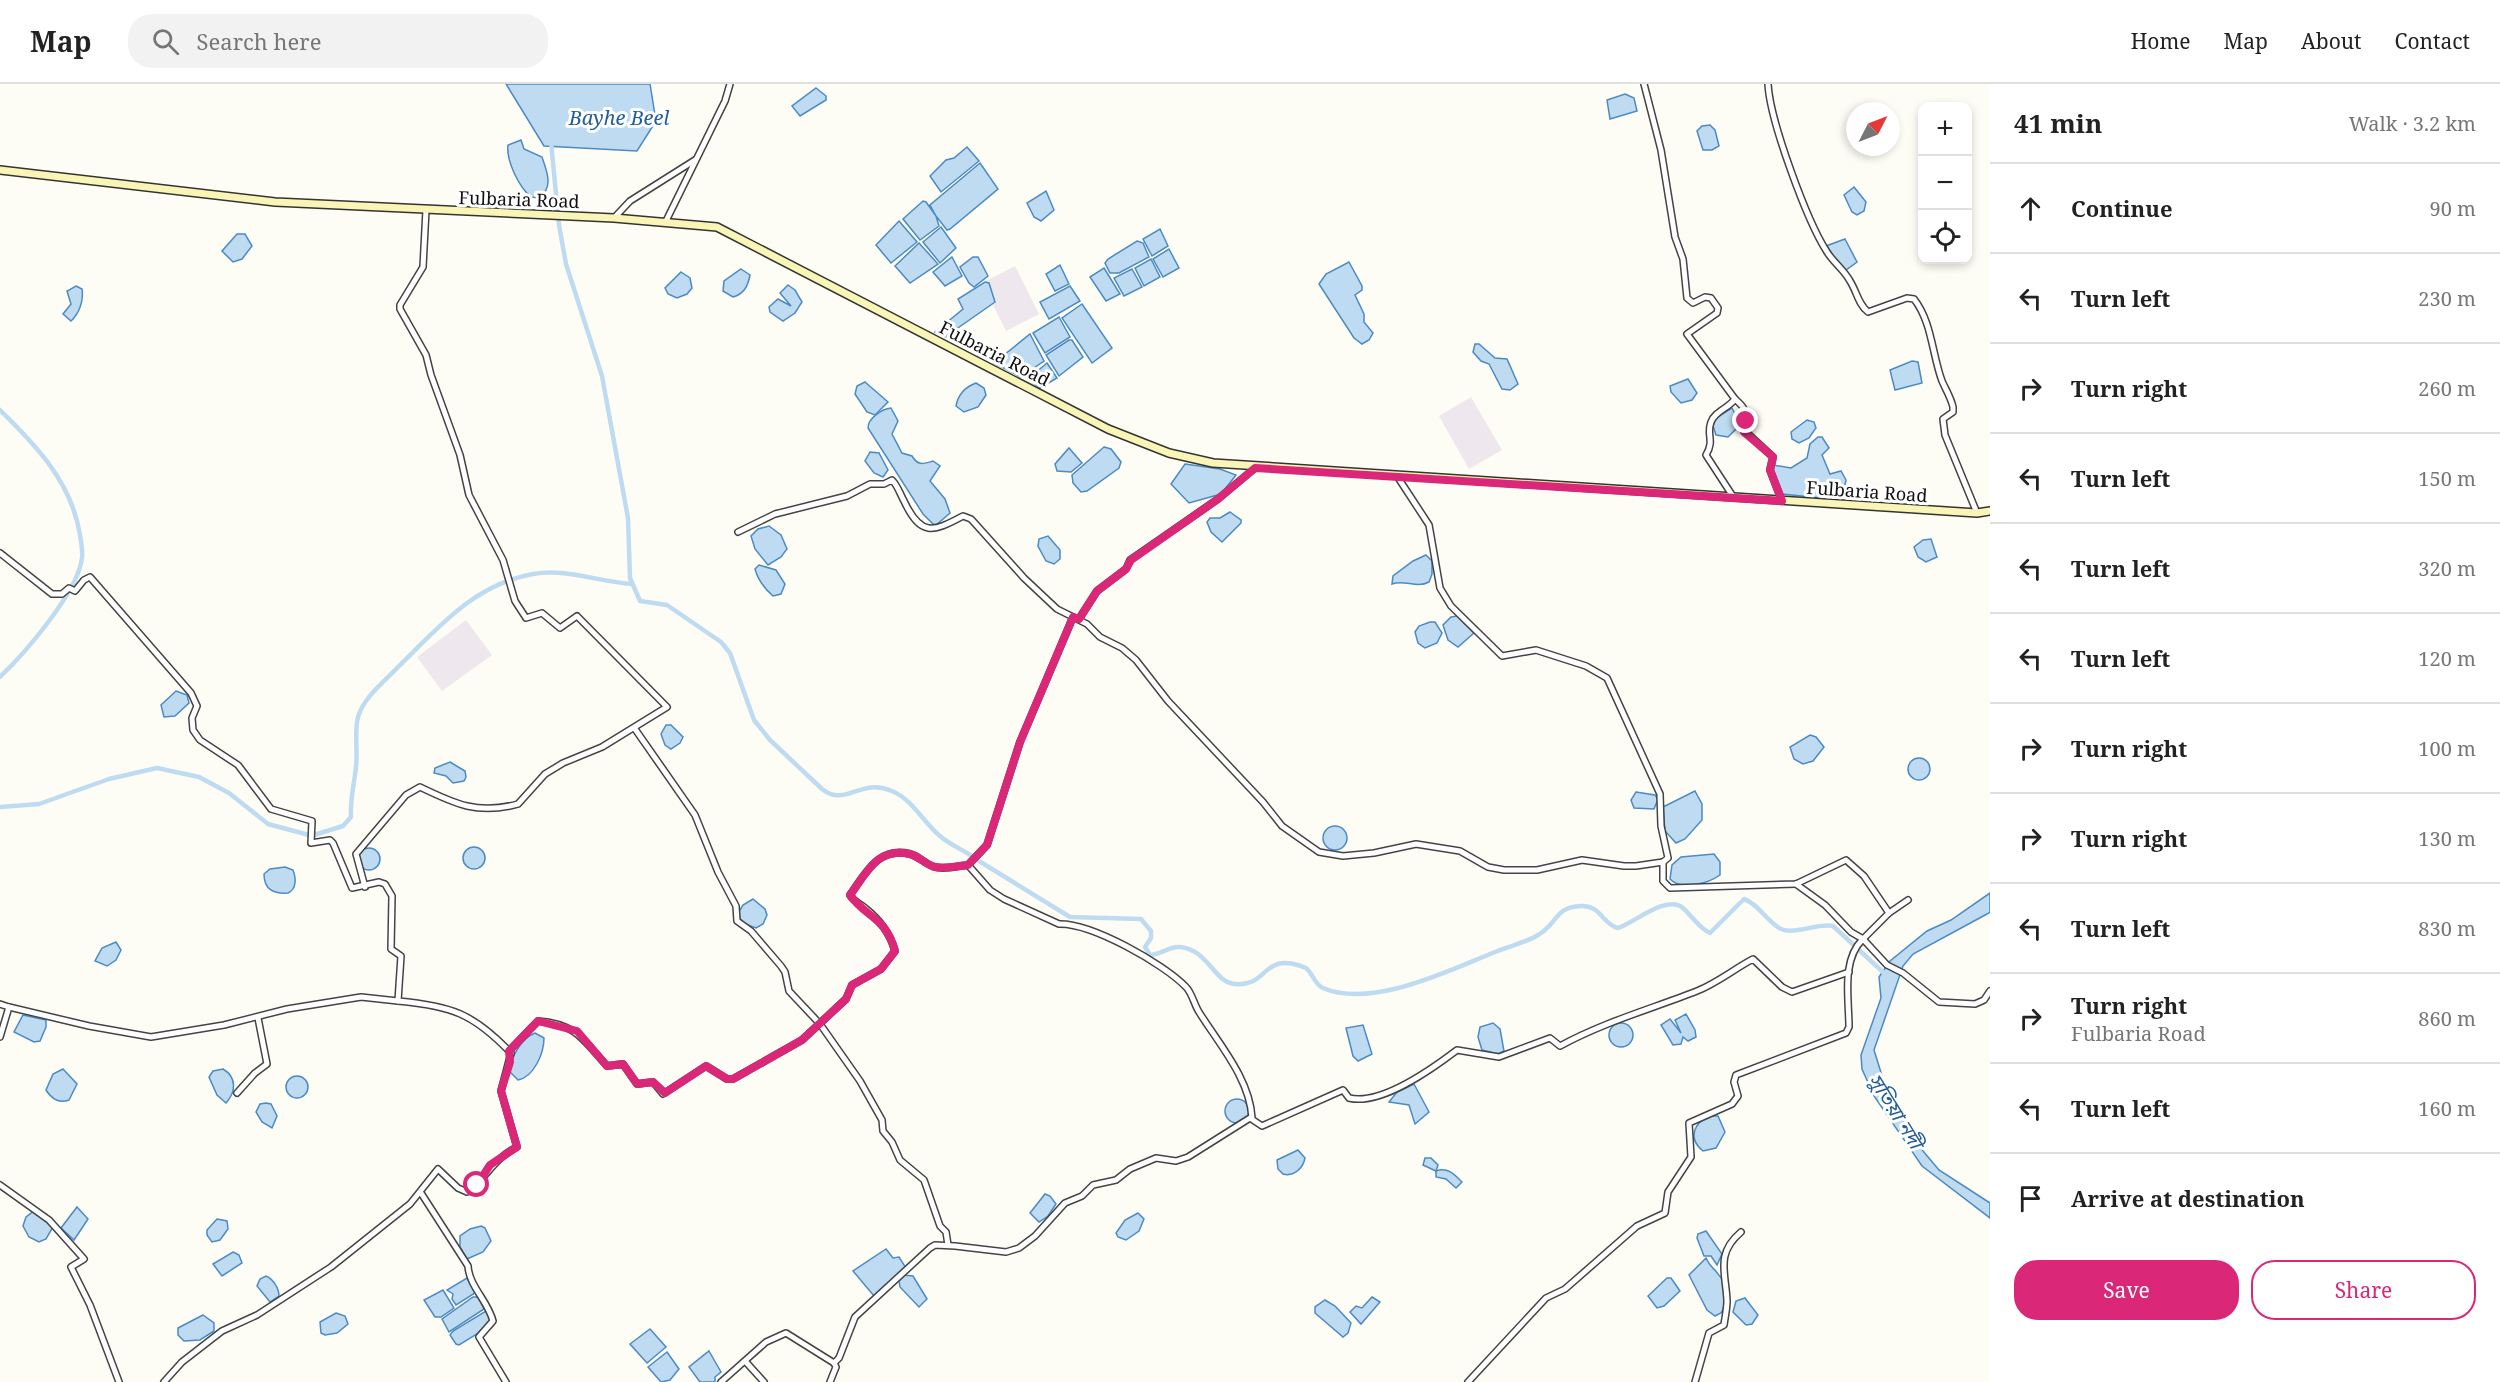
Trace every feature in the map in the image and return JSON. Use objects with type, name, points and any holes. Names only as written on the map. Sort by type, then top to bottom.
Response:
[{"type":"main road","name":"Fulbaria Road","points":[[0,170],[275,202],[614,218],[717,227],[1108,429],[1141,443],[1191,459],[1255,468],[1977,513],[1990,511]]},
{"type":"street","points":[[666,221],[725,101],[730,84]]},
{"type":"street","points":[[1644,84],[1661,150],[1676,237],[1683,259],[1687,298],[1693,303],[1705,297],[1711,298],[1718,308],[1717,313],[1687,334],[1735,399],[1744,407],[1748,415],[1744,432],[1773,457],[1770,470],[1782,501]]},
{"type":"street","points":[[1768,84],[1774,119],[1810,220],[1827,253],[1850,279],[1859,302],[1868,312],[1907,298],[1914,299],[1920,306],[1934,343],[1942,381],[1953,407],[1953,412],[1943,419],[1945,435],[1977,513]]},
{"type":"street","points":[[614,218],[630,201],[696,160]]},
{"type":"street","points":[[365,887],[356,854],[406,795],[420,787],[479,810],[518,804],[545,774],[635,729],[667,707],[577,616],[560,628],[542,613],[526,618],[515,601],[503,560],[469,495],[460,455],[426,355],[400,309],[400,304],[423,267],[426,210]]},
{"type":"street","points":[[1734,498],[1706,455],[1712,442],[1711,423],[1717,413],[1735,399]]},
{"type":"street","points":[[509,1051],[538,1021],[560,1026],[577,1031],[607,1066],[623,1064],[637,1084],[653,1082],[665,1093],[706,1066],[727,1079],[733,1079],[802,1040],[846,999],[852,985],[881,969],[895,951],[888,933],[877,918],[850,895],[859,879],[879,858],[894,853],[909,854],[935,867],[968,865],[987,845],[1020,742],[1076,618],[1097,591],[1126,569],[1131,560],[1218,499],[1255,468]]},
{"type":"street","points":[[738,532],[775,514],[847,496],[870,484],[884,484],[892,480],[909,512],[927,529],[935,530],[963,516],[971,519],[1057,609],[1076,618],[1100,638],[1122,648],[1136,660],[1168,701],[1263,802],[1282,826],[1319,852],[1343,856],[1374,853],[1416,844],[1451,848],[1488,867],[1504,870],[1537,870],[1582,860],[1624,866],[1663,862],[1668,858],[1661,826],[1660,794],[1607,678],[1586,666],[1536,650],[1502,656],[1468,624],[1451,606],[1440,588],[1429,525],[1397,476]]},
{"type":"street","points":[[0,553],[45,591],[56,595],[72,590],[90,577],[191,693],[197,706],[192,718],[193,730],[200,740],[238,765],[272,809],[312,821],[311,843],[330,840],[349,885],[354,888],[382,883],[392,896],[391,949],[401,956],[398,1001]]},
{"type":"street","points":[[635,729],[695,815],[718,872],[736,906],[737,921],[751,931],[781,966],[789,991],[820,1024],[871,1098],[882,1120],[883,1131],[892,1142],[900,1160],[924,1180],[940,1226],[946,1232],[948,1245]]},
{"type":"street","points":[[1663,862],[1664,881],[1670,888],[1796,884],[1846,860],[1864,876],[1888,913]]},
{"type":"street","points":[[968,865],[990,890],[1004,899],[1059,924],[1068,924],[1097,934],[1145,958],[1188,988],[1198,1010],[1232,1062],[1251,1104],[1252,1118],[1262,1126],[1343,1090],[1349,1098],[1355,1099],[1389,1091],[1431,1069],[1456,1050],[1499,1057],[1510,1055],[1550,1038],[1560,1046],[1627,1015],[1698,991],[1753,959],[1756,959],[1782,987],[1792,992],[1850,972]]},
{"type":"street","points":[[1796,884],[1825,905],[1851,932],[1863,939],[1887,965],[1903,973],[1939,1002],[1975,1004],[1984,1000],[1990,991]]},
{"type":"street","points":[[1468,1382],[1546,1298],[1565,1289],[1636,1226],[1665,1214],[1668,1192],[1691,1157],[1689,1123],[1736,1100],[1738,1093],[1734,1082],[1736,1076],[1846,1033],[1849,1027],[1850,972],[1855,948],[1888,913],[1908,900]]},
{"type":"street","points":[[0,1004],[89,1026],[151,1037],[258,1018],[287,1009],[361,997],[448,1007],[466,1016],[509,1051],[510,1062],[501,1091],[517,1147],[501,1155],[490,1165],[483,1178],[467,1192],[458,1188],[438,1169],[421,1193],[330,1267],[257,1316],[222,1331],[182,1362],[164,1382]]},
{"type":"street","points":[[0,1037],[9,1007]]},
{"type":"street","points":[[237,1093],[255,1072],[267,1065],[258,1018]]},
{"type":"street","points":[[834,1363],[839,1358],[855,1317],[930,1248],[948,1245],[1006,1252],[1019,1248],[1035,1236],[1065,1203],[1082,1196],[1093,1185],[1116,1180],[1130,1169],[1156,1158],[1176,1161],[1188,1157],[1231,1128],[1252,1118]]},
{"type":"street","points":[[0,1185],[49,1220],[84,1259],[72,1267],[90,1305],[119,1382]]},
{"type":"street","points":[[421,1193],[468,1266],[468,1275],[491,1313],[493,1321],[479,1337],[506,1382]]},
{"type":"street","points":[[1695,1382],[1708,1333],[1724,1325],[1728,1304],[1723,1261],[1730,1241],[1741,1232]]},
{"type":"street","points":[[721,1382],[766,1342],[786,1333],[834,1363],[836,1367],[830,1382]]},
{"type":"street","points":[[745,1361],[764,1382]]},
{"type":"shaded area","points":[[1015,266],[1039,314],[1006,331],[982,283]]},
{"type":"shaded area","points":[[1471,397],[1502,450],[1469,469],[1439,416]]},
{"type":"shaded area","points":[[466,620],[492,655],[442,691],[417,657]]},
{"type":"water","name":"Bayhe Beel","points":[[506,84],[650,84],[656,121],[637,151],[544,146]]},
{"type":"water","points":[[816,88],[826,96],[826,100],[800,116],[792,106]]},
{"type":"water","points":[[1625,94],[1634,98],[1637,111],[1610,119],[1607,100]]},
{"type":"water","points":[[1710,125],[1715,130],[1719,146],[1712,150],[1703,150],[1697,131],[1702,126]]},
{"type":"water","points":[[521,140],[524,149],[542,157],[546,168],[548,184],[544,194],[539,198],[531,197],[526,193],[511,166],[508,145]]},
{"type":"water","points":[[967,147],[979,161],[941,192],[930,176],[946,160],[954,158]]},
{"type":"water","points":[[980,163],[998,189],[950,229],[947,230],[930,205]]},
{"type":"water","points":[[1854,187],[1866,202],[1864,211],[1857,215],[1852,212],[1844,195]]},
{"type":"water","points":[[1046,191],[1054,210],[1041,221],[1034,217],[1027,203]]},
{"type":"water","points":[[923,201],[936,216],[939,226],[920,240],[903,219]]},
{"type":"water","points":[[899,221],[917,242],[891,263],[876,245]]},
{"type":"water","points":[[941,227],[956,248],[940,263],[923,242]]},
{"type":"water","points":[[1160,229],[1168,246],[1152,256],[1143,239]]},
{"type":"water","points":[[237,234],[245,234],[252,246],[242,259],[233,262],[222,251]]},
{"type":"water","points":[[1845,239],[1857,262],[1846,270],[1826,246]]},
{"type":"water","points":[[1137,241],[1143,243],[1149,257],[1119,273],[1110,273],[1105,263],[1108,259]]},
{"type":"water","points":[[919,243],[938,264],[910,283],[895,266]]},
{"type":"water","points":[[1169,249],[1179,268],[1163,277],[1153,259]]},
{"type":"water","points":[[952,257],[962,276],[945,286],[933,272]]},
{"type":"water","points":[[973,257],[978,257],[988,276],[974,287],[969,283],[960,267]]},
{"type":"water","points":[[1151,259],[1160,277],[1144,286],[1135,268]]},
{"type":"water","points":[[1349,262],[1362,286],[1362,290],[1355,295],[1364,314],[1364,322],[1373,333],[1369,340],[1362,344],[1354,338],[1319,284],[1326,274]]},
{"type":"water","points":[[1060,265],[1069,284],[1055,291],[1046,274]]},
{"type":"water","points":[[1104,268],[1120,294],[1106,301],[1090,277]]},
{"type":"water","points":[[741,269],[750,275],[747,286],[743,292],[733,297],[723,291],[724,281]]},
{"type":"water","points":[[1132,269],[1142,287],[1124,296],[1114,278]]},
{"type":"water","points":[[681,272],[690,278],[692,288],[687,294],[677,298],[668,294],[665,288]]},
{"type":"water","points":[[985,282],[989,283],[995,302],[945,337],[935,332],[963,309],[958,299]]},
{"type":"water","points":[[788,285],[795,290],[802,302],[795,313],[783,321],[770,312],[769,307],[778,299],[791,306],[780,293]]},
{"type":"water","points":[[76,286],[82,289],[82,302],[79,311],[71,321],[63,314],[71,304],[67,291]]},
{"type":"water","points":[[1070,286],[1080,301],[1049,319],[1040,302]]},
{"type":"water","points":[[1082,304],[1112,348],[1092,363],[1062,318]]},
{"type":"water","points":[[1059,317],[1070,337],[1045,353],[1033,333]]},
{"type":"water","points":[[1030,334],[1044,361],[1021,377],[994,363]]},
{"type":"water","points":[[1072,340],[1083,357],[1059,376],[1046,355]]},
{"type":"water","points":[[1475,344],[1479,344],[1495,358],[1507,359],[1518,384],[1510,390],[1502,389],[1489,364],[1481,361],[1473,352]]},
{"type":"water","points":[[1912,361],[1918,362],[1922,383],[1895,390],[1890,370]]},
{"type":"water","points":[[1047,363],[1057,378],[1040,388],[1028,379]]},
{"type":"water","points":[[1688,379],[1697,393],[1692,400],[1681,403],[1671,392],[1670,386]]},
{"type":"water","points":[[865,382],[888,402],[875,415],[867,412],[855,394],[857,386]]},
{"type":"water","points":[[976,383],[984,388],[986,395],[978,407],[964,412],[956,406],[958,398],[965,389]]},
{"type":"water","points":[[891,408],[898,421],[892,434],[902,453],[912,456],[919,463],[933,461],[940,466],[930,481],[945,499],[950,513],[935,526],[923,514],[868,428],[870,421],[876,415]]},
{"type":"water","points":[[1732,408],[1738,420],[1736,429],[1728,437],[1716,435],[1713,426],[1716,418]]},
{"type":"water","points":[[1807,420],[1814,422],[1816,428],[1809,438],[1799,443],[1792,439],[1791,432]]},
{"type":"water","points":[[1818,437],[1822,437],[1829,448],[1822,455],[1830,474],[1841,471],[1846,480],[1845,485],[1821,498],[1782,494],[1772,472],[1773,465],[1791,468],[1807,458],[1810,444]]},
{"type":"water","points":[[1104,447],[1111,449],[1121,462],[1119,468],[1087,491],[1081,492],[1073,483],[1072,475]]},
{"type":"water","points":[[1069,448],[1082,463],[1071,472],[1057,471],[1055,464]]},
{"type":"water","points":[[870,452],[879,453],[888,470],[883,477],[874,473],[865,461]]},
{"type":"water","points":[[1185,464],[1220,469],[1236,475],[1221,494],[1189,503],[1171,484]]},
{"type":"water","points":[[1230,512],[1241,520],[1241,523],[1222,542],[1211,532],[1207,522],[1210,518],[1220,518]]},
{"type":"water","points":[[769,526],[781,535],[787,549],[781,557],[768,565],[755,549],[751,536],[758,529]]},
{"type":"water","points":[[1048,536],[1060,550],[1060,559],[1054,564],[1046,561],[1038,546],[1039,539]]},
{"type":"water","points":[[1931,539],[1937,557],[1926,562],[1918,557],[1914,547],[1923,540]]},
{"type":"water","points":[[1426,555],[1432,561],[1432,574],[1429,582],[1420,585],[1392,584],[1393,576],[1413,561]]},
{"type":"water","points":[[759,565],[776,570],[785,584],[781,594],[773,596],[765,587],[755,569]]},
{"type":"water","points":[[1457,616],[1474,633],[1458,647],[1448,640],[1443,625],[1451,617]]},
{"type":"water","points":[[1435,622],[1442,633],[1437,643],[1425,648],[1418,643],[1415,632],[1419,626]]},
{"type":"water","points":[[176,691],[187,695],[189,703],[175,716],[164,717],[161,705]]},
{"type":"water","points":[[666,725],[671,725],[683,737],[680,743],[671,749],[665,745],[661,734]]},
{"type":"water","points":[[1810,735],[1816,737],[1824,747],[1813,761],[1803,764],[1794,759],[1790,747]]},
{"type":"water","points":[[1919,758],[1927,761],[1930,769],[1927,777],[1919,780],[1911,777],[1908,769],[1911,761]]},
{"type":"water","points":[[450,762],[465,771],[464,781],[453,783],[446,776],[434,773],[435,768]]},
{"type":"water","points":[[1695,791],[1702,804],[1702,820],[1685,839],[1676,843],[1665,831],[1663,807]]},
{"type":"water","points":[[1636,792],[1655,795],[1658,799],[1654,809],[1634,808],[1631,800]]},
{"type":"water","points":[[1335,826],[1340,827],[1346,833],[1346,843],[1340,849],[1335,850],[1330,849],[1324,843],[1323,838],[1324,833],[1330,827]]},
{"type":"water","points":[[474,847],[482,850],[485,858],[482,866],[474,869],[466,866],[463,858],[466,850]]},
{"type":"water","points":[[369,848],[377,851],[380,859],[377,867],[369,870],[361,867],[358,859],[361,851]]},
{"type":"water","points":[[1714,854],[1720,862],[1720,875],[1715,878],[1695,885],[1681,885],[1670,879],[1672,865],[1681,857]]},
{"type":"water","points":[[285,867],[293,870],[295,880],[293,889],[288,893],[271,890],[266,884],[264,874],[270,869]]},
{"type":"water","name":"সুতিয়া নদী","points":[[1990,893],[1990,912],[1913,954],[1903,966],[1874,1050],[1888,1095],[1923,1151],[1939,1170],[1990,1203],[1990,1218],[1922,1166],[1874,1096],[1862,1069],[1861,1055],[1881,998],[1879,977],[1890,961],[1927,931],[1951,920]]},
{"type":"water","points":[[753,899],[765,909],[767,915],[763,924],[756,928],[745,924],[737,915],[743,905]]},
{"type":"water","points":[[116,942],[121,950],[116,960],[107,966],[95,961],[102,948]]},
{"type":"water","points":[[1686,1014],[1695,1030],[1696,1037],[1688,1041],[1683,1037],[1681,1044],[1673,1045],[1661,1025],[1670,1019],[1681,1033],[1675,1020]]},
{"type":"water","points":[[23,1015],[46,1020],[46,1027],[40,1041],[34,1042],[14,1032]]},
{"type":"water","points":[[1493,1023],[1500,1029],[1504,1051],[1498,1054],[1482,1050],[1478,1037],[1480,1027]]},
{"type":"water","points":[[1621,1023],[1629,1027],[1633,1035],[1629,1043],[1621,1047],[1613,1043],[1609,1035],[1613,1027]]},
{"type":"water","points":[[1363,1025],[1372,1054],[1358,1061],[1353,1056],[1346,1028]]},
{"type":"water","points":[[535,1033],[544,1038],[540,1057],[529,1074],[518,1080],[510,1072],[514,1054],[530,1035]]},
{"type":"water","points":[[63,1069],[77,1084],[69,1100],[59,1101],[46,1090],[53,1074]]},
{"type":"water","points":[[223,1069],[231,1076],[234,1085],[232,1094],[226,1103],[217,1095],[209,1077],[213,1071]]},
{"type":"water","points":[[297,1076],[305,1079],[308,1087],[305,1095],[297,1098],[289,1095],[286,1087],[289,1079]]},
{"type":"water","points":[[1414,1084],[1429,1112],[1415,1124],[1409,1105],[1389,1102],[1397,1092]]},
{"type":"water","points":[[1237,1099],[1246,1102],[1249,1111],[1246,1120],[1237,1123],[1228,1120],[1225,1111],[1228,1102]]},
{"type":"water","points":[[260,1104],[271,1104],[277,1116],[272,1128],[262,1122],[256,1112]]},
{"type":"water","points":[[1711,1116],[1718,1116],[1725,1132],[1716,1148],[1703,1151],[1695,1141],[1695,1131],[1700,1122]]},
{"type":"water","points":[[1298,1150],[1305,1158],[1302,1166],[1294,1173],[1283,1174],[1278,1169],[1277,1160]]},
{"type":"water","points":[[1425,1158],[1431,1158],[1438,1165],[1436,1171],[1423,1165]]},
{"type":"water","points":[[1436,1171],[1447,1171],[1462,1182],[1456,1188],[1446,1179],[1436,1177]]},
{"type":"water","points":[[1045,1194],[1050,1196],[1056,1204],[1048,1216],[1039,1222],[1030,1213]]},
{"type":"water","points":[[77,1207],[88,1219],[74,1240],[61,1228]]},
{"type":"water","points":[[34,1211],[50,1222],[53,1227],[46,1239],[39,1242],[29,1237],[23,1226],[26,1217]]},
{"type":"water","points":[[1138,1213],[1144,1219],[1139,1231],[1126,1240],[1118,1237],[1116,1233],[1125,1220]]},
{"type":"water","points":[[217,1219],[227,1221],[228,1229],[220,1240],[212,1242],[207,1235],[207,1230]]},
{"type":"water","points":[[481,1226],[485,1228],[491,1241],[483,1252],[467,1259],[460,1247],[460,1236],[470,1229]]},
{"type":"water","points":[[1706,1231],[1722,1254],[1717,1265],[1711,1256],[1704,1256],[1697,1238],[1698,1234]]},
{"type":"water","points":[[886,1249],[893,1258],[899,1257],[906,1268],[874,1296],[853,1271]]},
{"type":"water","points":[[233,1252],[239,1255],[242,1263],[222,1276],[213,1264]]},
{"type":"water","points":[[1706,1258],[1721,1277],[1724,1287],[1723,1309],[1715,1316],[1707,1310],[1689,1275]]},
{"type":"water","points":[[903,1275],[913,1276],[927,1299],[919,1307],[900,1287],[899,1281]]},
{"type":"water","points":[[266,1276],[277,1287],[279,1293],[279,1296],[270,1302],[257,1286],[260,1279]]},
{"type":"water","points":[[467,1278],[475,1293],[456,1305],[452,1299],[453,1294],[447,1290]]},
{"type":"water","points":[[1667,1278],[1671,1278],[1680,1291],[1664,1306],[1657,1308],[1648,1296]]},
{"type":"water","points":[[443,1290],[454,1308],[441,1317],[435,1317],[424,1300]]},
{"type":"water","points":[[473,1297],[479,1297],[484,1309],[449,1332],[442,1319]]},
{"type":"water","points":[[1372,1297],[1380,1302],[1361,1324],[1350,1312],[1356,1306],[1362,1308]]},
{"type":"water","points":[[1745,1298],[1758,1315],[1752,1324],[1746,1325],[1733,1312],[1736,1301]]},
{"type":"water","points":[[1325,1300],[1335,1306],[1351,1323],[1348,1333],[1343,1337],[1315,1313],[1315,1307]]},
{"type":"water","points":[[486,1311],[491,1320],[477,1334],[459,1345],[456,1344],[450,1335],[453,1331]]},
{"type":"water","points":[[336,1313],[345,1316],[348,1324],[337,1333],[325,1335],[321,1333],[320,1322]]},
{"type":"water","points":[[203,1315],[214,1323],[214,1331],[200,1340],[184,1341],[178,1335],[178,1328]]},
{"type":"water","points":[[650,1329],[666,1347],[647,1363],[630,1344]]},
{"type":"water","points":[[709,1351],[721,1372],[715,1377],[715,1382],[700,1382],[689,1367]]},
{"type":"water","points":[[667,1352],[679,1369],[670,1380],[661,1382],[648,1367]]},
{"type":"waterway","points":[[551,142],[559,225],[566,264],[602,376],[628,518],[630,578],[640,601],[667,605],[721,642],[730,653],[754,720],[770,740],[822,789],[839,795],[871,787],[892,791],[906,800],[944,839],[972,856]]},
{"type":"waterway","points":[[0,410],[39,451],[61,482],[76,516],[82,552],[78,572],[61,604],[36,638],[0,677]]},
{"type":"waterway","points":[[314,835],[343,826],[351,817],[357,723],[365,703],[380,685],[458,610],[492,587],[533,574],[570,574],[632,584]]},
{"type":"waterway","points":[[0,807],[39,804],[109,779],[157,768],[199,777],[229,793],[268,824],[309,835]]},
{"type":"waterway","points":[[979,861],[1070,917],[1141,919],[1151,931],[1151,938],[1145,947],[1150,955],[1176,947],[1190,949],[1204,959],[1221,978],[1235,984],[1255,980],[1273,966],[1281,963],[1306,968],[1323,988],[1343,993],[1364,994],[1387,991],[1434,977],[1528,940],[1544,931],[1561,913],[1572,907],[1593,908],[1608,923],[1618,928],[1660,907],[1676,905],[1683,908],[1710,933],[1744,899],[1781,929],[1793,931],[1833,926],[1884,973]]},
{"type":"route","points":[[477,1185],[490,1165],[501,1155],[517,1147],[501,1091],[510,1062],[511,1053],[509,1051],[538,1021],[577,1031],[607,1066],[623,1064],[637,1084],[653,1082],[663,1094],[706,1066],[727,1079],[733,1079],[745,1073],[802,1040],[846,999],[852,985],[881,969],[895,951],[888,933],[877,918],[855,902],[850,895],[859,879],[879,858],[894,853],[909,854],[935,867],[968,865],[987,845],[1020,742],[1073,617],[1079,619],[1097,591],[1126,569],[1131,560],[1218,499],[1255,468],[1782,501],[1770,470],[1773,457],[1744,432],[1746,421]]}]
